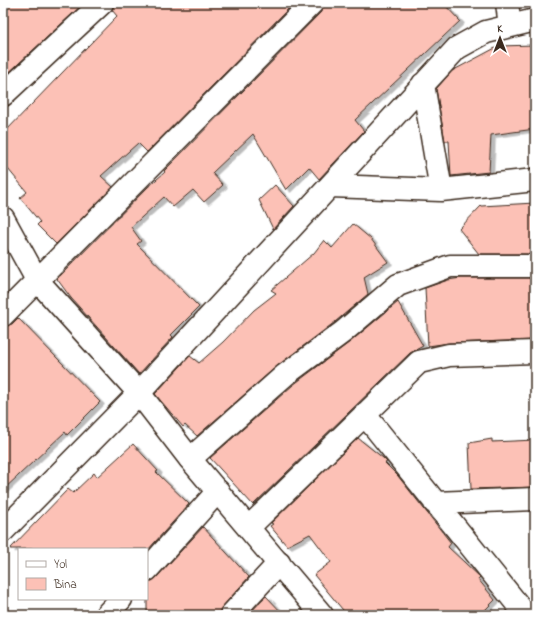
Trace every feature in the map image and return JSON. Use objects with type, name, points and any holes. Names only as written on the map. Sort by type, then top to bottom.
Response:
[{"type":"street","points":[[3,95],[102,3]]},
{"type":"street","points":[[3,315],[312,3]]},
{"type":"street","points":[[507,3],[510,26]]},
{"type":"street","points":[[3,531],[139,393],[456,48],[486,32],[535,20]]},
{"type":"street","points":[[423,84],[441,190]]},
{"type":"street","points":[[330,186],[441,190],[535,180]]},
{"type":"street","points":[[3,218],[36,280],[139,393],[190,459],[322,615]]},
{"type":"street","points":[[190,459],[285,375],[343,332],[398,286],[450,266],[535,266]]},
{"type":"street","points":[[249,527],[419,362],[449,354],[535,352]]},
{"type":"street","points":[[365,415],[526,615]]},
{"type":"street","points":[[148,569],[218,491]]},
{"type":"street","points":[[435,503],[535,499]]},
{"type":"street","points":[[231,615],[278,563]]},
{"type":"street","points":[[106,615],[119,600]]},
{"type":"building","points":[[3,3],[84,3],[3,78]]},
{"type":"building","points":[[114,3],[294,3],[147,152],[138,143],[101,176],[113,187],[56,244],[37,225],[40,222],[20,198],[27,192],[3,163],[3,134],[117,16],[112,10]]},
{"type":"building","points":[[324,3],[443,3],[460,21],[355,120],[364,131],[319,179],[309,167],[286,190],[253,134],[212,173],[223,185],[204,202],[193,190],[173,207],[164,197],[131,227],[141,241],[137,244],[199,307],[171,335],[173,337],[139,374],[71,298],[57,279],[148,187],[165,172],[164,171],[321,12]]},
{"type":"building","points":[[535,45],[535,129],[491,135],[489,172],[451,176],[449,141],[445,141],[436,89],[452,71],[499,46]]},
{"type":"building","points":[[275,185],[294,206],[273,229],[259,200]]},
{"type":"building","points":[[535,203],[535,254],[479,254],[459,229],[481,206]]},
{"type":"building","points":[[353,224],[371,239],[388,262],[364,277],[368,294],[335,322],[277,366],[197,436],[185,425],[183,427],[155,394],[190,356],[199,363],[223,342],[254,310],[276,293],[271,290],[314,253],[324,240],[332,248]]},
{"type":"building","points":[[461,278],[535,278],[535,340],[449,343],[428,346],[425,288],[448,280]]},
{"type":"building","points":[[398,302],[423,346],[410,353],[253,505],[210,458],[293,385],[350,342]]},
{"type":"building","points":[[18,318],[100,402],[67,435],[65,432],[3,490],[3,327],[12,324]]},
{"type":"building","points":[[358,438],[387,462],[385,463],[398,476],[451,543],[448,547],[480,577],[478,579],[495,600],[480,615],[347,615],[314,575],[331,562],[310,534],[287,546],[270,526],[273,524],[271,523]]},
{"type":"building","points":[[492,439],[492,442],[535,440],[535,487],[471,489],[469,443]]},
{"type":"building","points":[[133,444],[158,471],[156,472],[189,504],[148,550],[148,548],[10,549],[68,489],[73,493],[94,473],[97,477]]},
{"type":"building","points":[[203,527],[249,577],[222,607],[219,615],[147,615],[148,582],[156,578]]},
{"type":"building","points":[[266,596],[284,615],[248,615]]}]
